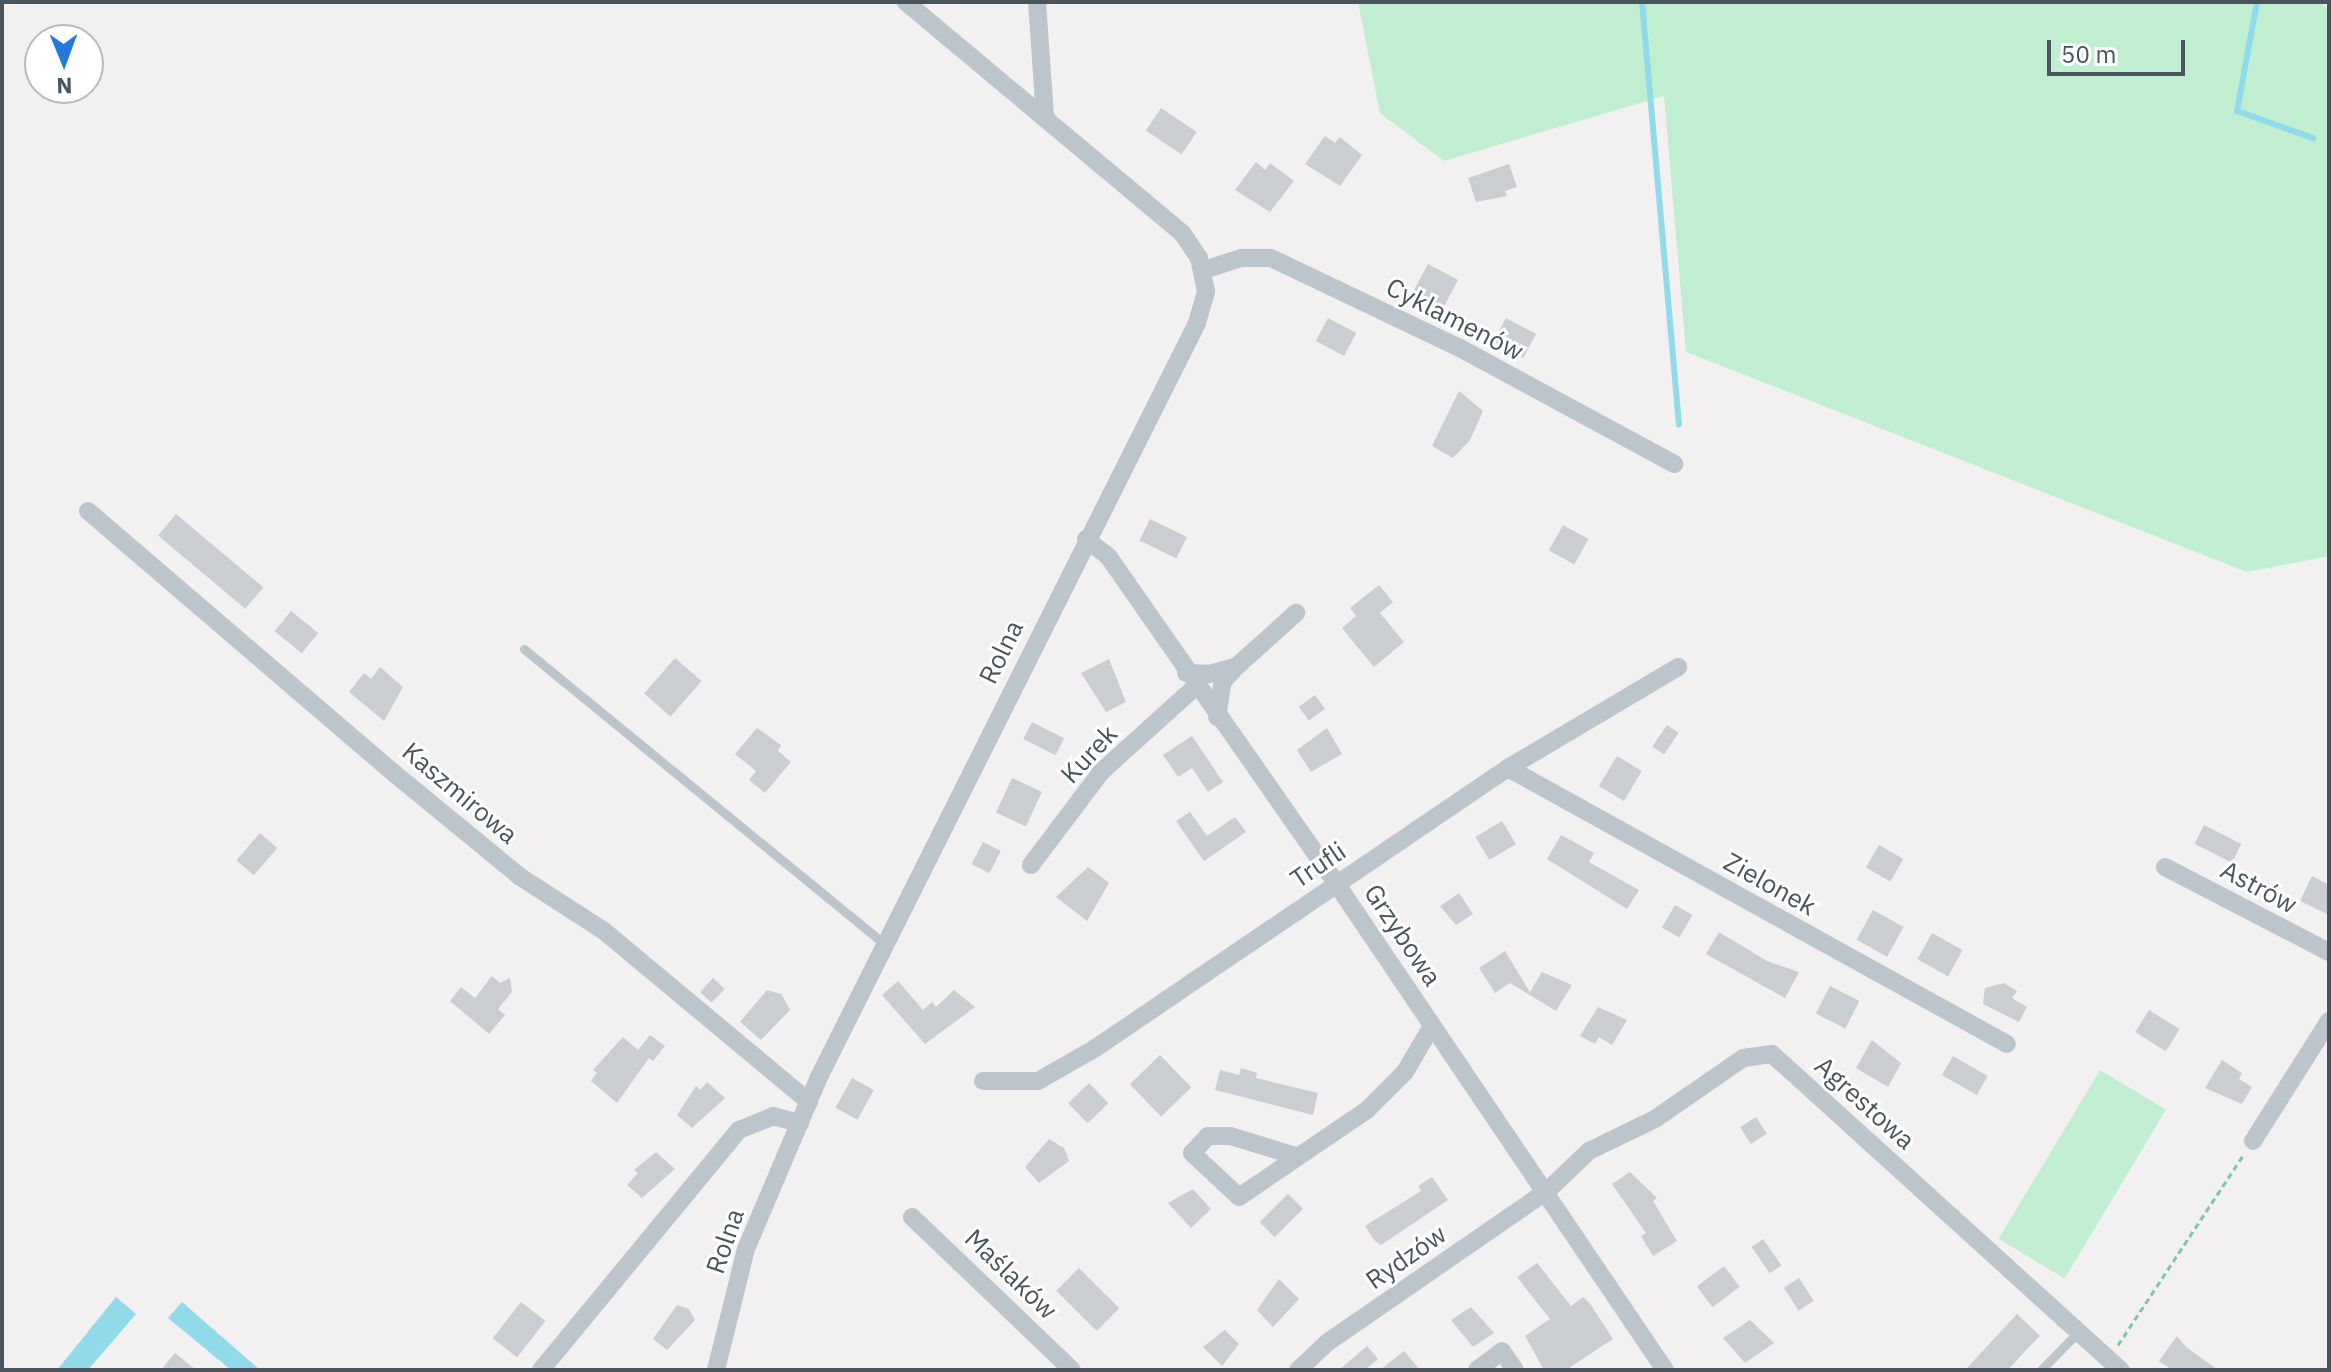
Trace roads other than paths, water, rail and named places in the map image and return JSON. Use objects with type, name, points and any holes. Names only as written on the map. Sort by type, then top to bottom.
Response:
[{"type":"street","points":[[906,2],[1045,115],[1182,233],[1204,270]]},
{"type":"street","points":[[1037,2],[1045,115]]},
{"type":"street","name":"Cyklamenów","points":[[1204,270],[1241,258],[1271,258],[1458,347],[1674,464]]},
{"type":"street","name":"Rolna","points":[[716,1370],[746,1249],[809,1102],[1086,539],[1197,323],[1206,291],[1204,270]]},
{"type":"street","name":"Kaszmirowa","points":[[88,511],[519,876],[604,931],[809,1102]]},
{"type":"street","name":"Grzybowa","points":[[1086,539],[1108,556],[1190,680],[1336,883],[1547,1191],[1665,1370]]},
{"type":"street","points":[[1217,717],[1217,698],[1236,667],[1296,613]]},
{"type":"street","points":[[1190,680],[1236,667]]},
{"type":"street","name":"Trufli","points":[[983,1081],[1038,1081],[1083,1056],[1508,768],[1678,667]]},
{"type":"street","name":"Kurek","points":[[1031,865],[1101,772],[1190,680]]},
{"type":"street","name":"Zielonek","points":[[1508,768],[2007,1044]]},
{"type":"street","name":"Astrów","points":[[2165,867],[2329,952]]},
{"type":"street","points":[[2253,1141],[2329,1021]]},
{"type":"street","points":[[1296,1156],[1230,1136],[1208,1136],[1192,1153],[1239,1197],[1367,1110],[1405,1072],[1432,1026]]},
{"type":"street","name":"Agrestowa","points":[[1547,1191],[1589,1151],[1655,1119],[1743,1058],[1772,1054],[2115,1364]]},
{"type":"street","points":[[541,1370],[739,1130],[773,1116],[800,1123]]},
{"type":"street","name":"Rydzów","points":[[1298,1370],[1328,1342],[1547,1191]]},
{"type":"street","name":"Maślaków","points":[[912,1217],[1072,1370]]},
{"type":"street","points":[[1477,1370],[1502,1351],[1515,1370]]},
{"type":"lane","points":[[524,649],[885,945]]},
{"type":"lane","points":[[2041,1370],[2079,1331]]},
{"type":"water","points":[[116,1297],[136,1314],[88,1370],[57,1370]]},
{"type":"water","points":[[182,1302],[260,1370],[231,1370],[168,1318]]},
{"type":"waterway","points":[[1642,2],[1679,424]]},
{"type":"waterway","points":[[2257,2],[2237,111],[2313,138]]}]
